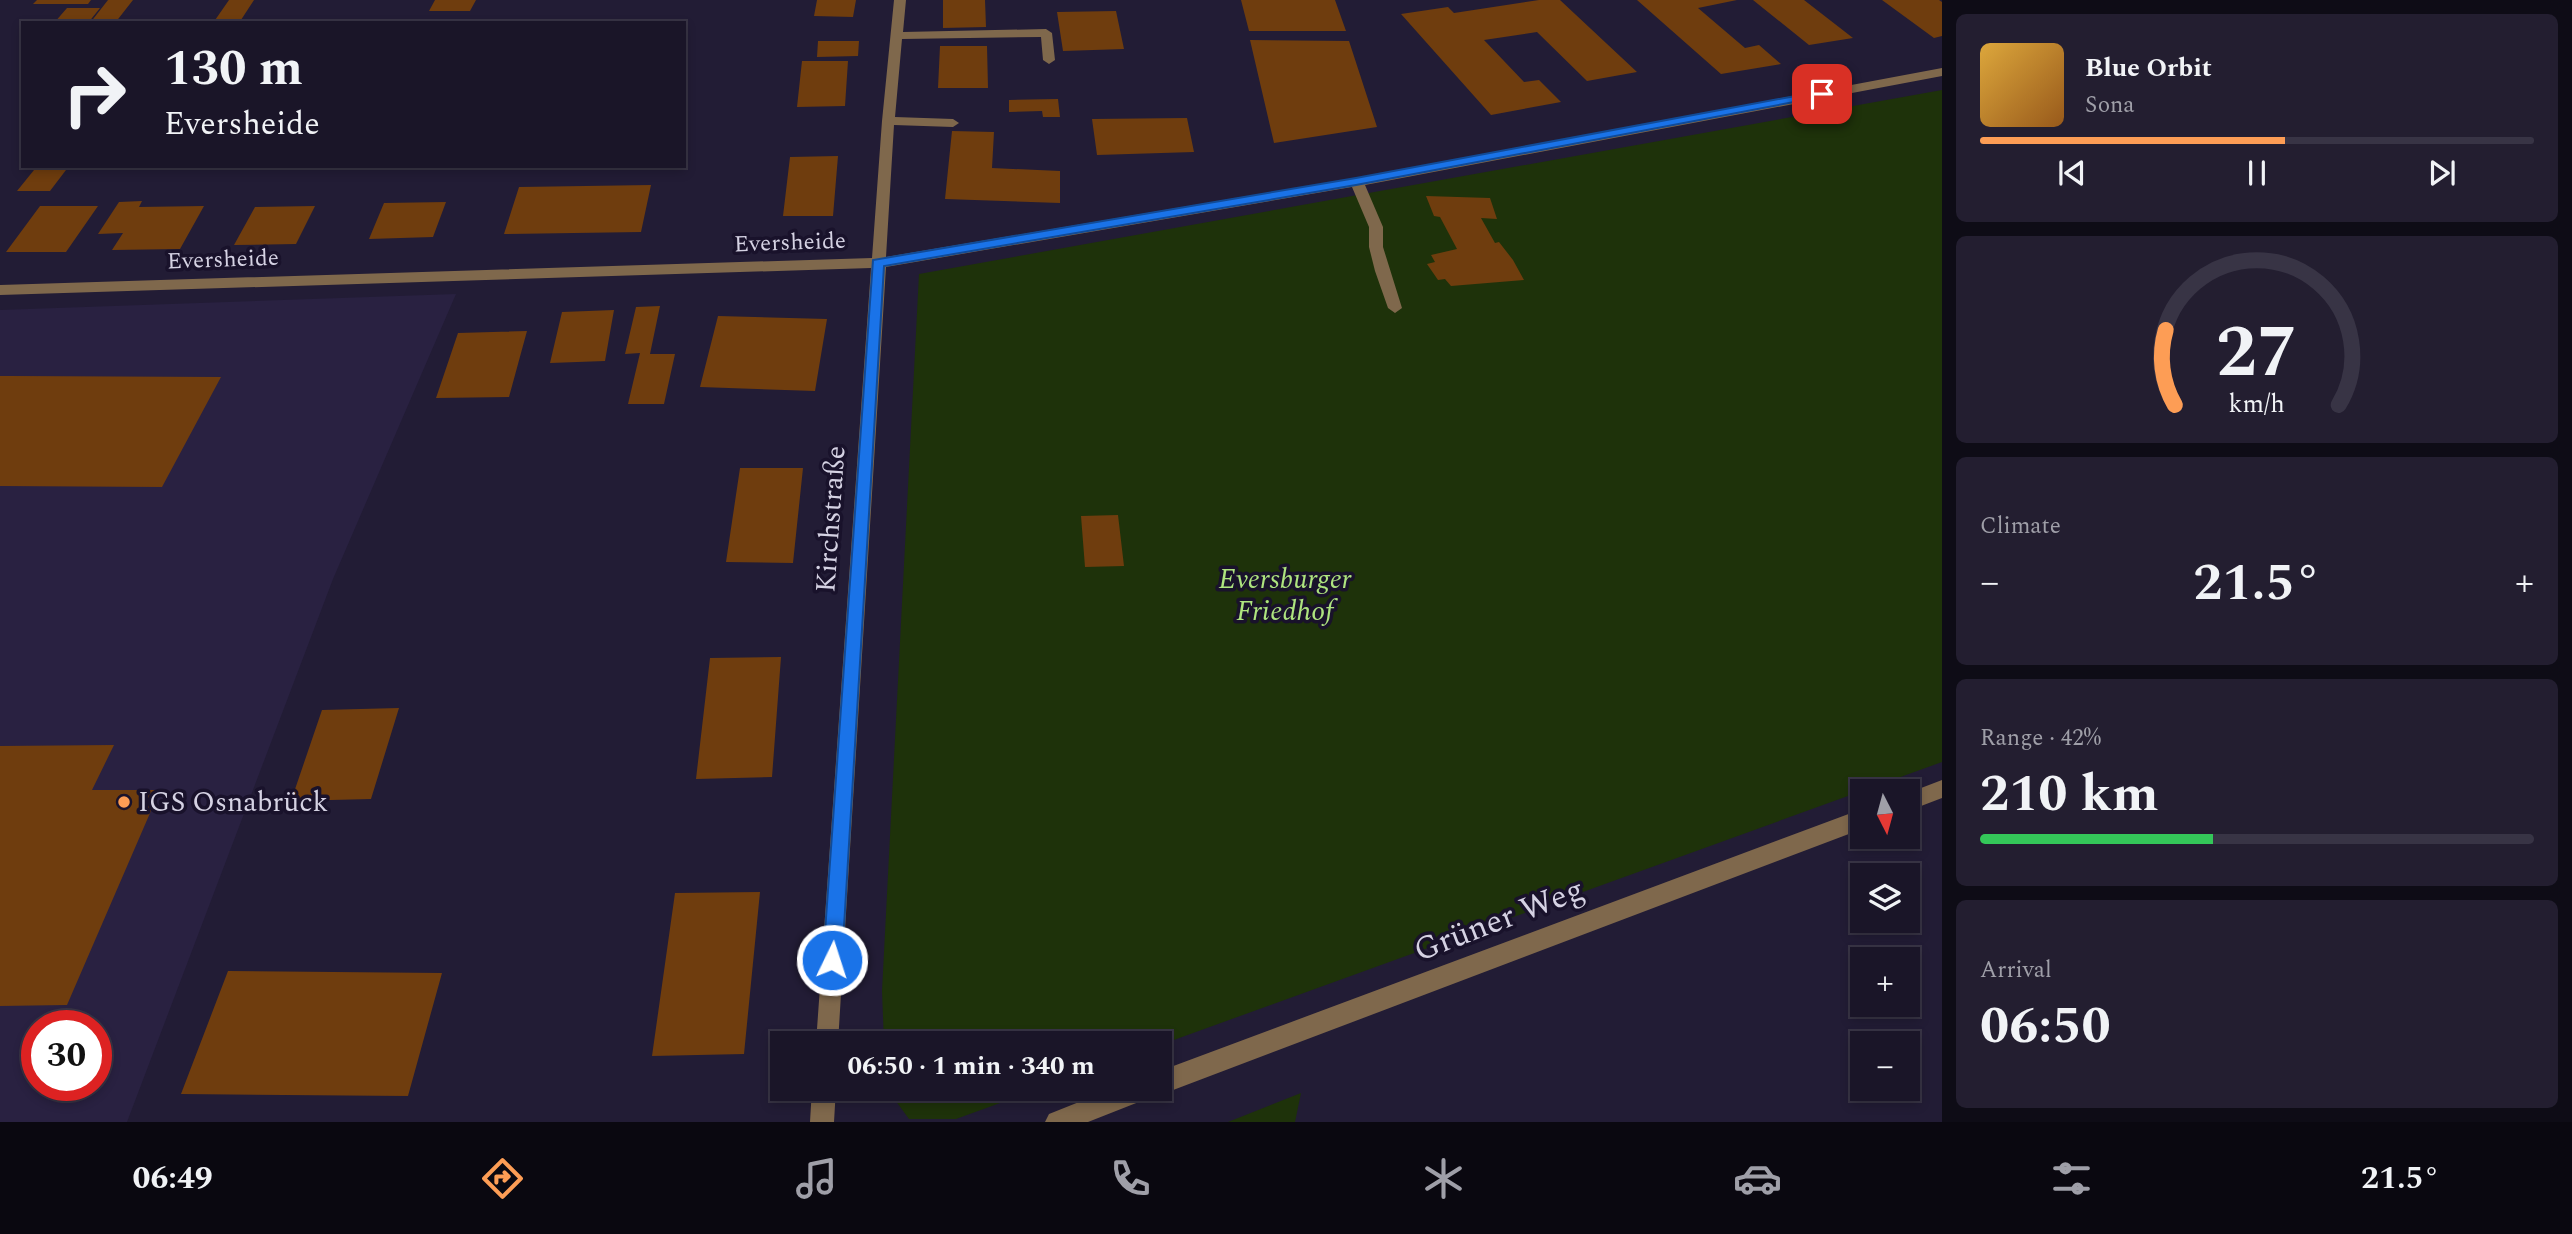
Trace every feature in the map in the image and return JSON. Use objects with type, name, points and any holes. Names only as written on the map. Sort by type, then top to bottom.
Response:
[{"type":"street","name":"Kirchstraße","points":[[828,1031],[878,263],[900,0]]},
{"type":"street","points":[[897,36],[1046,33],[1049,60]]},
{"type":"street","name":"Eversheide","points":[[0,290],[878,263],[1356,182],[1942,72]]},
{"type":"street","points":[[888,121],[953,123]]},
{"type":"street","points":[[1356,182],[1364,194],[1376,227],[1376,247],[1381,271],[1395,308]]},
{"type":"street","points":[[1920,797],[1942,789]]},
{"type":"street","name":"Grüner Weg","points":[[1172,1078],[1850,824]]},
{"type":"street","points":[[822,1122],[823,1101]]},
{"type":"street","points":[[1057,1122],[1112,1101]]},
{"type":"shaded area","name":"IGS Osnabrück","points":[[456,294],[333,579],[127,1122],[0,1122],[0,310]]},
{"type":"green space","name":"Eversburger Friedhof","points":[[1942,90],[1942,762],[1895,779],[1850,779],[1850,795],[1172,1041],[1172,1031],[884,1031],[882,991],[919,274]]},
{"type":"green space","points":[[1301,1093],[1295,1122],[1228,1122]]},
{"type":"green space","points":[[896,1101],[1006,1101],[956,1119],[909,1119]]},
{"type":"building","points":[[37,0],[91,0],[88,4],[33,4]]},
{"type":"building","points":[[108,0],[133,0],[117,21],[92,21]]},
{"type":"building","points":[[229,0],[254,0],[240,21],[214,21]]},
{"type":"building","points":[[435,0],[476,0],[470,11],[429,11]]},
{"type":"building","points":[[817,0],[856,0],[853,17],[814,16]]},
{"type":"building","points":[[943,0],[985,0],[986,27],[943,28]]},
{"type":"building","points":[[1241,0],[1335,0],[1346,31],[1249,31]]},
{"type":"building","points":[[1539,0],[1560,0],[1637,72],[1587,81],[1537,32],[1484,40],[1524,82],[1539,80],[1561,102],[1491,115],[1401,14],[1448,7],[1454,13]]},
{"type":"building","points":[[1637,0],[1737,0],[1698,8],[1745,48],[1759,45],[1781,64],[1721,74]]},
{"type":"building","points":[[1753,0],[1804,0],[1853,38],[1809,45]]},
{"type":"building","points":[[1882,0],[1939,0],[1942,2],[1942,36],[1934,38]]},
{"type":"building","points":[[67,8],[100,8],[90,21],[56,21]]},
{"type":"building","points":[[1116,11],[1124,49],[1063,51],[1057,12]]},
{"type":"building","points":[[1250,40],[1349,41],[1377,127],[1274,143]]},
{"type":"building","points":[[818,41],[859,41],[858,56],[817,57]]},
{"type":"building","points":[[940,46],[987,46],[988,88],[938,88]]},
{"type":"building","points":[[802,61],[848,61],[845,106],[797,107]]},
{"type":"building","points":[[1058,99],[1060,117],[1043,117],[1042,111],[1009,112],[1009,100]]},
{"type":"building","points":[[1187,118],[1194,152],[1097,155],[1092,119]]},
{"type":"building","points":[[952,131],[994,132],[992,168],[1060,171],[1060,203],[945,199]]},
{"type":"building","points":[[838,156],[833,216],[783,216],[790,157]]},
{"type":"building","points":[[34,170],[66,170],[50,191],[17,191]]},
{"type":"building","points":[[651,185],[641,232],[504,234],[519,187]]},
{"type":"building","points":[[1426,196],[1490,198],[1497,219],[1481,218],[1495,243],[1499,242],[1524,280],[1451,286],[1445,279],[1438,280],[1427,264],[1435,262],[1431,255],[1457,249],[1440,217],[1434,216]]},
{"type":"building","points":[[142,201],[139,207],[204,206],[180,249],[112,250],[123,233],[98,234],[119,202]]},
{"type":"building","points":[[446,202],[433,237],[369,239],[384,203]]},
{"type":"building","points":[[40,206],[98,206],[66,252],[6,252]]},
{"type":"building","points":[[315,206],[296,244],[234,245],[255,207]]},
{"type":"building","points":[[660,306],[650,354],[675,354],[664,404],[628,404],[640,353],[625,354],[636,307]]},
{"type":"building","points":[[614,310],[605,361],[550,363],[562,312]]},
{"type":"building","points":[[718,316],[827,319],[815,391],[700,387]]},
{"type":"building","points":[[527,331],[509,397],[436,398],[458,333]]},
{"type":"building","points":[[0,376],[221,377],[162,487],[0,486]]},
{"type":"building","points":[[740,468],[803,468],[793,563],[726,562]]},
{"type":"building","points":[[1118,515],[1124,566],[1085,567],[1081,516]]},
{"type":"building","points":[[781,657],[772,777],[696,779],[710,658]]},
{"type":"building","points":[[399,708],[371,799],[291,801],[322,710]]},
{"type":"building","points":[[114,745],[92,790],[160,790],[67,1005],[0,1006],[0,746]]},
{"type":"building","points":[[760,892],[744,1054],[652,1056],[675,893]]},
{"type":"building","points":[[228,971],[442,973],[408,1096],[181,1094]]},
{"type":"place","name":"IGS Osnabrück","points":[[124,802]]},
{"type":"route","points":[[832,960],[878,263],[1356,182],[1822,94]]}]
